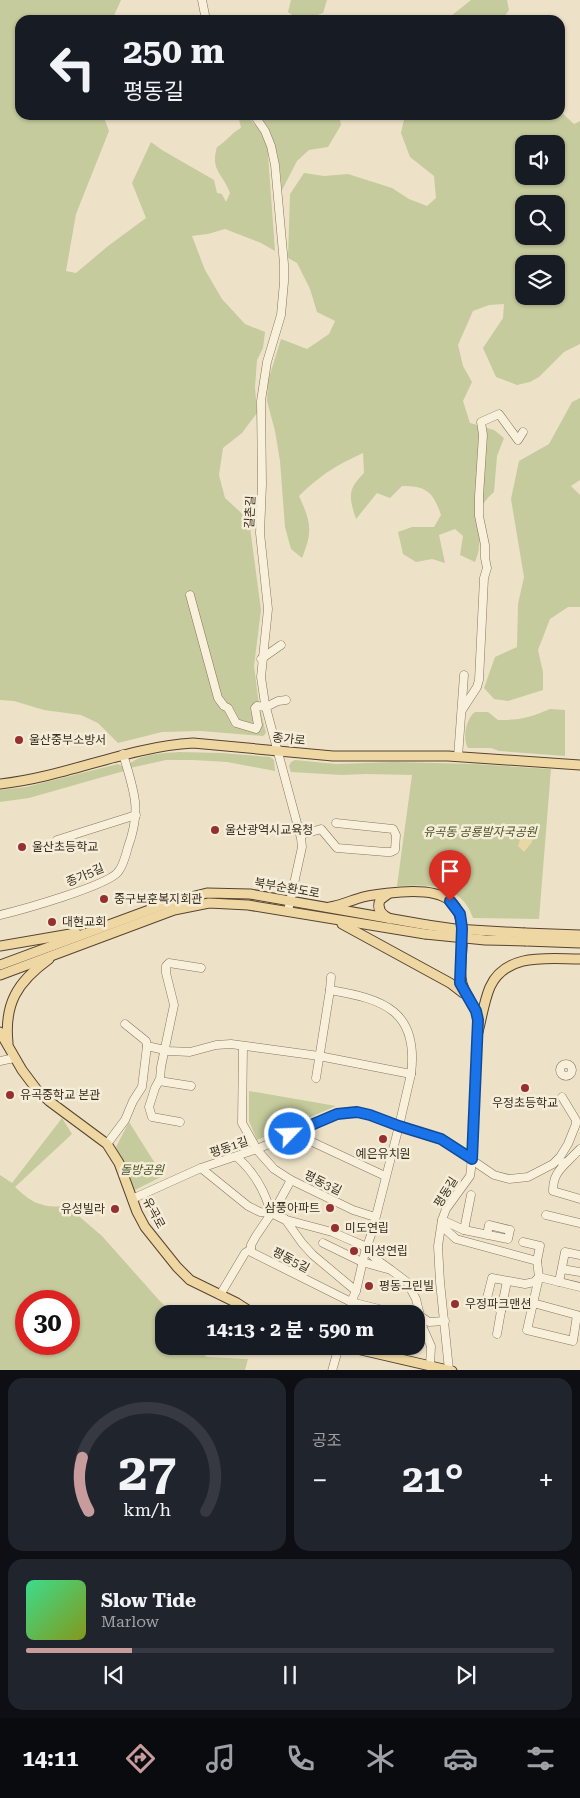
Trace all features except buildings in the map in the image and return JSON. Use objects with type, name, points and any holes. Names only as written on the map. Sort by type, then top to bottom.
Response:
[{"type":"main road","name":"종가로","points":[[0,784],[25,781],[152,747],[193,743],[333,756],[458,757],[580,765]]},
{"type":"main road","points":[[319,907],[338,906],[364,897],[391,893],[432,892],[444,896],[457,909],[462,920],[463,936],[460,983],[469,998]]},
{"type":"main road","name":"북부순환도로","points":[[0,965],[171,902],[207,893],[250,894],[393,920],[426,930]]},
{"type":"main road","points":[[391,893],[382,897],[378,906],[384,915],[393,920]]},
{"type":"main road","name":"북부순환도로","points":[[0,975],[166,913],[191,906],[226,903],[426,930],[471,930],[580,943]]},
{"type":"main road","points":[[326,918],[358,932],[450,983],[469,998]]},
{"type":"main road","points":[[0,946],[100,928]]},
{"type":"main road","name":"북부순환도로","points":[[525,937],[580,935]]},
{"type":"main road","points":[[9,1048],[7,1019],[16,990],[35,970],[56,954]]},
{"type":"main road","points":[[478,1032],[490,986],[504,970],[515,963],[526,960],[580,959]]},
{"type":"main road","name":"유곡로","points":[[1,1034],[14,1058],[49,1101],[107,1144],[119,1164],[132,1199],[145,1226],[177,1267],[190,1280],[239,1305]]},
{"type":"main road","points":[[379,1355],[426,1367],[450,1370]]},
{"type":"street","points":[[202,0],[205,15]]},
{"type":"street","name":"길촌길","points":[[258,120],[266,130],[275,165],[284,273],[281,315],[267,362],[261,401],[262,484],[260,533],[268,609],[261,659],[261,678],[266,707],[301,835],[302,847],[288,911]]},
{"type":"street","points":[[462,710],[477,687],[484,578],[487,568],[485,545],[479,516],[482,422],[500,414],[518,440],[523,432]]},
{"type":"street","points":[[190,595],[218,698],[228,708],[236,723],[256,729],[258,725],[255,708],[257,706],[266,707],[278,701],[286,700]]},
{"type":"street","points":[[261,659],[281,645]]},
{"type":"street","points":[[458,757],[464,675]]},
{"type":"street","name":"종가5길","points":[[0,915],[58,898],[107,880],[118,873],[132,837],[136,814],[134,790],[123,754]]},
{"type":"street","points":[[57,840],[136,814]]},
{"type":"street","points":[[301,835],[321,830],[328,834],[338,848],[386,852],[395,850],[396,835],[392,829],[336,822]]},
{"type":"street","points":[[180,1122],[152,1117],[149,1107],[159,1081],[174,1005],[166,966],[169,964],[201,968]]},
{"type":"street","points":[[316,1078],[331,977]]},
{"type":"street","points":[[330,990],[361,995],[375,1000],[406,1024],[411,1038],[411,1074],[356,1291],[351,1302]]},
{"type":"street","name":"평동길","points":[[450,1370],[438,1246],[446,1209],[470,1176],[478,1032],[476,1011],[469,998]]},
{"type":"street","points":[[107,1144],[125,1120],[133,1101],[142,1087],[146,1041],[125,1024]]},
{"type":"street","points":[[147,1046],[190,1052],[222,1044],[243,1046],[319,1056],[411,1074]]},
{"type":"street","name":"평동3길","points":[[243,1046],[242,1123],[257,1149],[274,1169],[291,1180],[352,1210],[375,1217]]},
{"type":"street","points":[[0,1061],[14,1058]]},
{"type":"street","points":[[571,1073],[580,1073]]},
{"type":"street","points":[[159,1081],[191,1086]]},
{"type":"street","points":[[553,1164],[560,1158],[576,1124],[562,1097]]},
{"type":"street","name":"평동1길","points":[[132,1199],[201,1168],[237,1157],[337,1114],[348,1112],[370,1115],[441,1139],[494,1175],[508,1179],[528,1177],[553,1164]]},
{"type":"street","points":[[290,1134],[308,1140],[385,1176]]},
{"type":"street","points":[[553,1164],[567,1162],[577,1157],[580,1149]]},
{"type":"street","points":[[237,1157],[246,1165],[259,1183],[267,1198],[271,1213]]},
{"type":"street","points":[[567,1162],[557,1172],[553,1180],[553,1191],[580,1199]]},
{"type":"street","points":[[201,1168],[248,1206],[260,1212],[271,1213],[285,1219],[332,1232],[366,1248],[377,1260],[402,1277],[410,1286],[417,1305]]},
{"type":"street","points":[[220,1294],[245,1253],[251,1249],[256,1236],[291,1180]]},
{"type":"street","points":[[464,1230],[471,1195]]},
{"type":"street","points":[[546,1215],[580,1222]]},
{"type":"street","points":[[285,1219],[313,1256],[356,1291]]},
{"type":"street","points":[[442,1223],[487,1235]]},
{"type":"street","points":[[442,1223],[456,1239],[537,1261]]},
{"type":"street","points":[[524,1242],[540,1246],[537,1261],[538,1277],[527,1330],[573,1341],[577,1315],[533,1303]]},
{"type":"street","points":[[323,1243],[362,1262],[391,1270]]},
{"type":"street","name":"평동5길","points":[[251,1249],[251,1252],[258,1256],[351,1302],[363,1305]]},
{"type":"street","points":[[559,1282],[565,1252],[580,1255]]},
{"type":"street","points":[[562,1268],[580,1272]]},
{"type":"street","points":[[501,1311],[487,1298],[492,1278],[525,1284],[534,1282],[538,1277]]},
{"type":"street","points":[[538,1277],[580,1287]]},
{"type":"street","points":[[497,1334],[507,1281]]},
{"type":"street","points":[[425,1320],[433,1322],[445,1321]]},
{"type":"street","points":[[427,1338],[429,1328],[433,1322]]},
{"type":"street","points":[[425,1333],[431,1346],[426,1367]]},
{"type":"street","points":[[332,1370],[336,1355]]},
{"type":"green space","points":[[0,0],[121,0],[114,15],[15,15],[15,120],[105,120],[109,131],[76,214],[66,271],[76,273],[146,218],[132,183],[151,142],[214,180],[217,193],[222,194],[226,202],[230,193],[216,167],[215,155],[217,147],[241,128],[239,120],[251,120],[267,141],[275,251],[261,243],[225,229],[192,236],[205,270],[222,299],[245,324],[265,332],[263,348],[257,360],[255,387],[257,413],[242,433],[223,448],[219,475],[225,498],[249,520],[261,610],[254,666],[259,705],[266,733],[263,736],[201,731],[162,732],[118,743],[98,723],[81,715],[44,710],[14,701],[0,700]]},
{"type":"green space","points":[[291,0],[327,0],[323,13],[317,15],[292,15],[288,12]]},
{"type":"green space","points":[[471,0],[507,0],[509,10],[506,15],[452,15]]},
{"type":"green space","points":[[565,116],[574,124],[580,121],[580,344],[564,352],[539,377],[530,382],[517,385],[496,377],[483,348],[503,318],[504,304],[489,305],[473,311],[458,345],[463,366],[472,382],[463,401],[470,423],[494,430],[504,438],[497,456],[494,492],[482,506],[480,512],[479,548],[475,562],[460,555],[463,536],[455,529],[439,535],[445,563],[432,559],[416,562],[403,554],[398,532],[412,527],[434,527],[441,515],[432,496],[418,487],[402,486],[390,498],[377,493],[356,519],[351,494],[358,479],[364,473],[363,453],[329,471],[299,496],[309,527],[308,541],[302,558],[291,549],[285,527],[280,461],[267,401],[268,381],[281,339],[307,349],[329,334],[335,321],[317,312],[310,289],[297,263],[288,258],[290,194],[304,173],[324,176],[348,174],[392,188],[409,199],[427,206],[436,198],[434,176],[410,157],[401,133],[404,120],[565,120]]},
{"type":"green space","points":[[263,120],[340,120],[341,125],[328,147],[309,150],[297,161],[282,190],[279,160],[274,141]]},
{"type":"green space","points":[[580,398],[580,480],[571,486],[580,495],[580,607],[568,607],[550,619],[538,650],[543,672],[543,690],[508,701],[494,699],[484,688],[495,657],[517,647],[518,604],[524,577],[511,499],[519,461],[549,444],[572,402]]},
{"type":"green space","points":[[550,709],[565,710],[565,756],[499,751],[491,748],[468,748],[466,744],[467,724],[475,712],[488,712],[498,720],[506,720],[536,715]]},
{"type":"green space","points":[[179,752],[270,757],[274,760],[275,771],[227,762],[193,760],[166,760],[130,768],[129,765],[138,758],[145,756]]},
{"type":"green space","name":"유곡동 공룡발자국공원","points":[[295,760],[336,764],[394,762],[474,764],[551,769],[539,919],[473,918],[468,906],[452,892],[431,886],[397,886],[412,775],[342,775],[291,772],[289,766]]},
{"type":"green space","points":[[118,764],[122,766],[124,771],[29,798],[0,802],[0,790],[26,787]]},
{"type":"green space","points":[[249,1091],[336,1106],[257,1140],[249,1121]]},
{"type":"green space","points":[[62,1118],[72,1134],[15,1187],[39,1204],[67,1206],[102,1236],[164,1305],[155,1305],[155,1355],[204,1355],[207,1357],[248,1359],[245,1370],[0,1370],[0,1175],[12,1183]]},
{"type":"green space","name":"돌방공원","points":[[129,1122],[163,1176],[135,1190],[116,1147]]},
{"type":"sand","points":[[533,832],[532,842],[524,852],[518,846],[522,833]]},
{"type":"place","name":"울산중부소방서","points":[[19,740]]},
{"type":"place","name":"울산광역시교육청","points":[[215,830]]},
{"type":"place","name":"울산초등학교","points":[[22,847]]},
{"type":"place","name":"중구보훈복지회관","points":[[104,899]]},
{"type":"place","name":"대현교회","points":[[52,922]]},
{"type":"place","name":"우정초등학교","points":[[525,1088]]},
{"type":"place","name":"유곡중학교 본관","points":[[10,1095]]},
{"type":"place","name":"예은유치원","points":[[383,1139]]},
{"type":"place","name":"삼풍아파트","points":[[330,1208]]},
{"type":"place","name":"유성빌라","points":[[115,1209]]},
{"type":"place","name":"미도연립","points":[[335,1228]]},
{"type":"place","name":"미성연립","points":[[354,1251]]},
{"type":"place","name":"평동그린빌","points":[[369,1286]]},
{"type":"place","name":"우정파크맨션","points":[[455,1304]]},
{"type":"route","points":[[290,1134],[337,1114],[357,1112],[441,1139],[472,1159],[478,1020],[476,1011],[460,983],[463,936],[462,920],[457,909],[450,901]]}]
